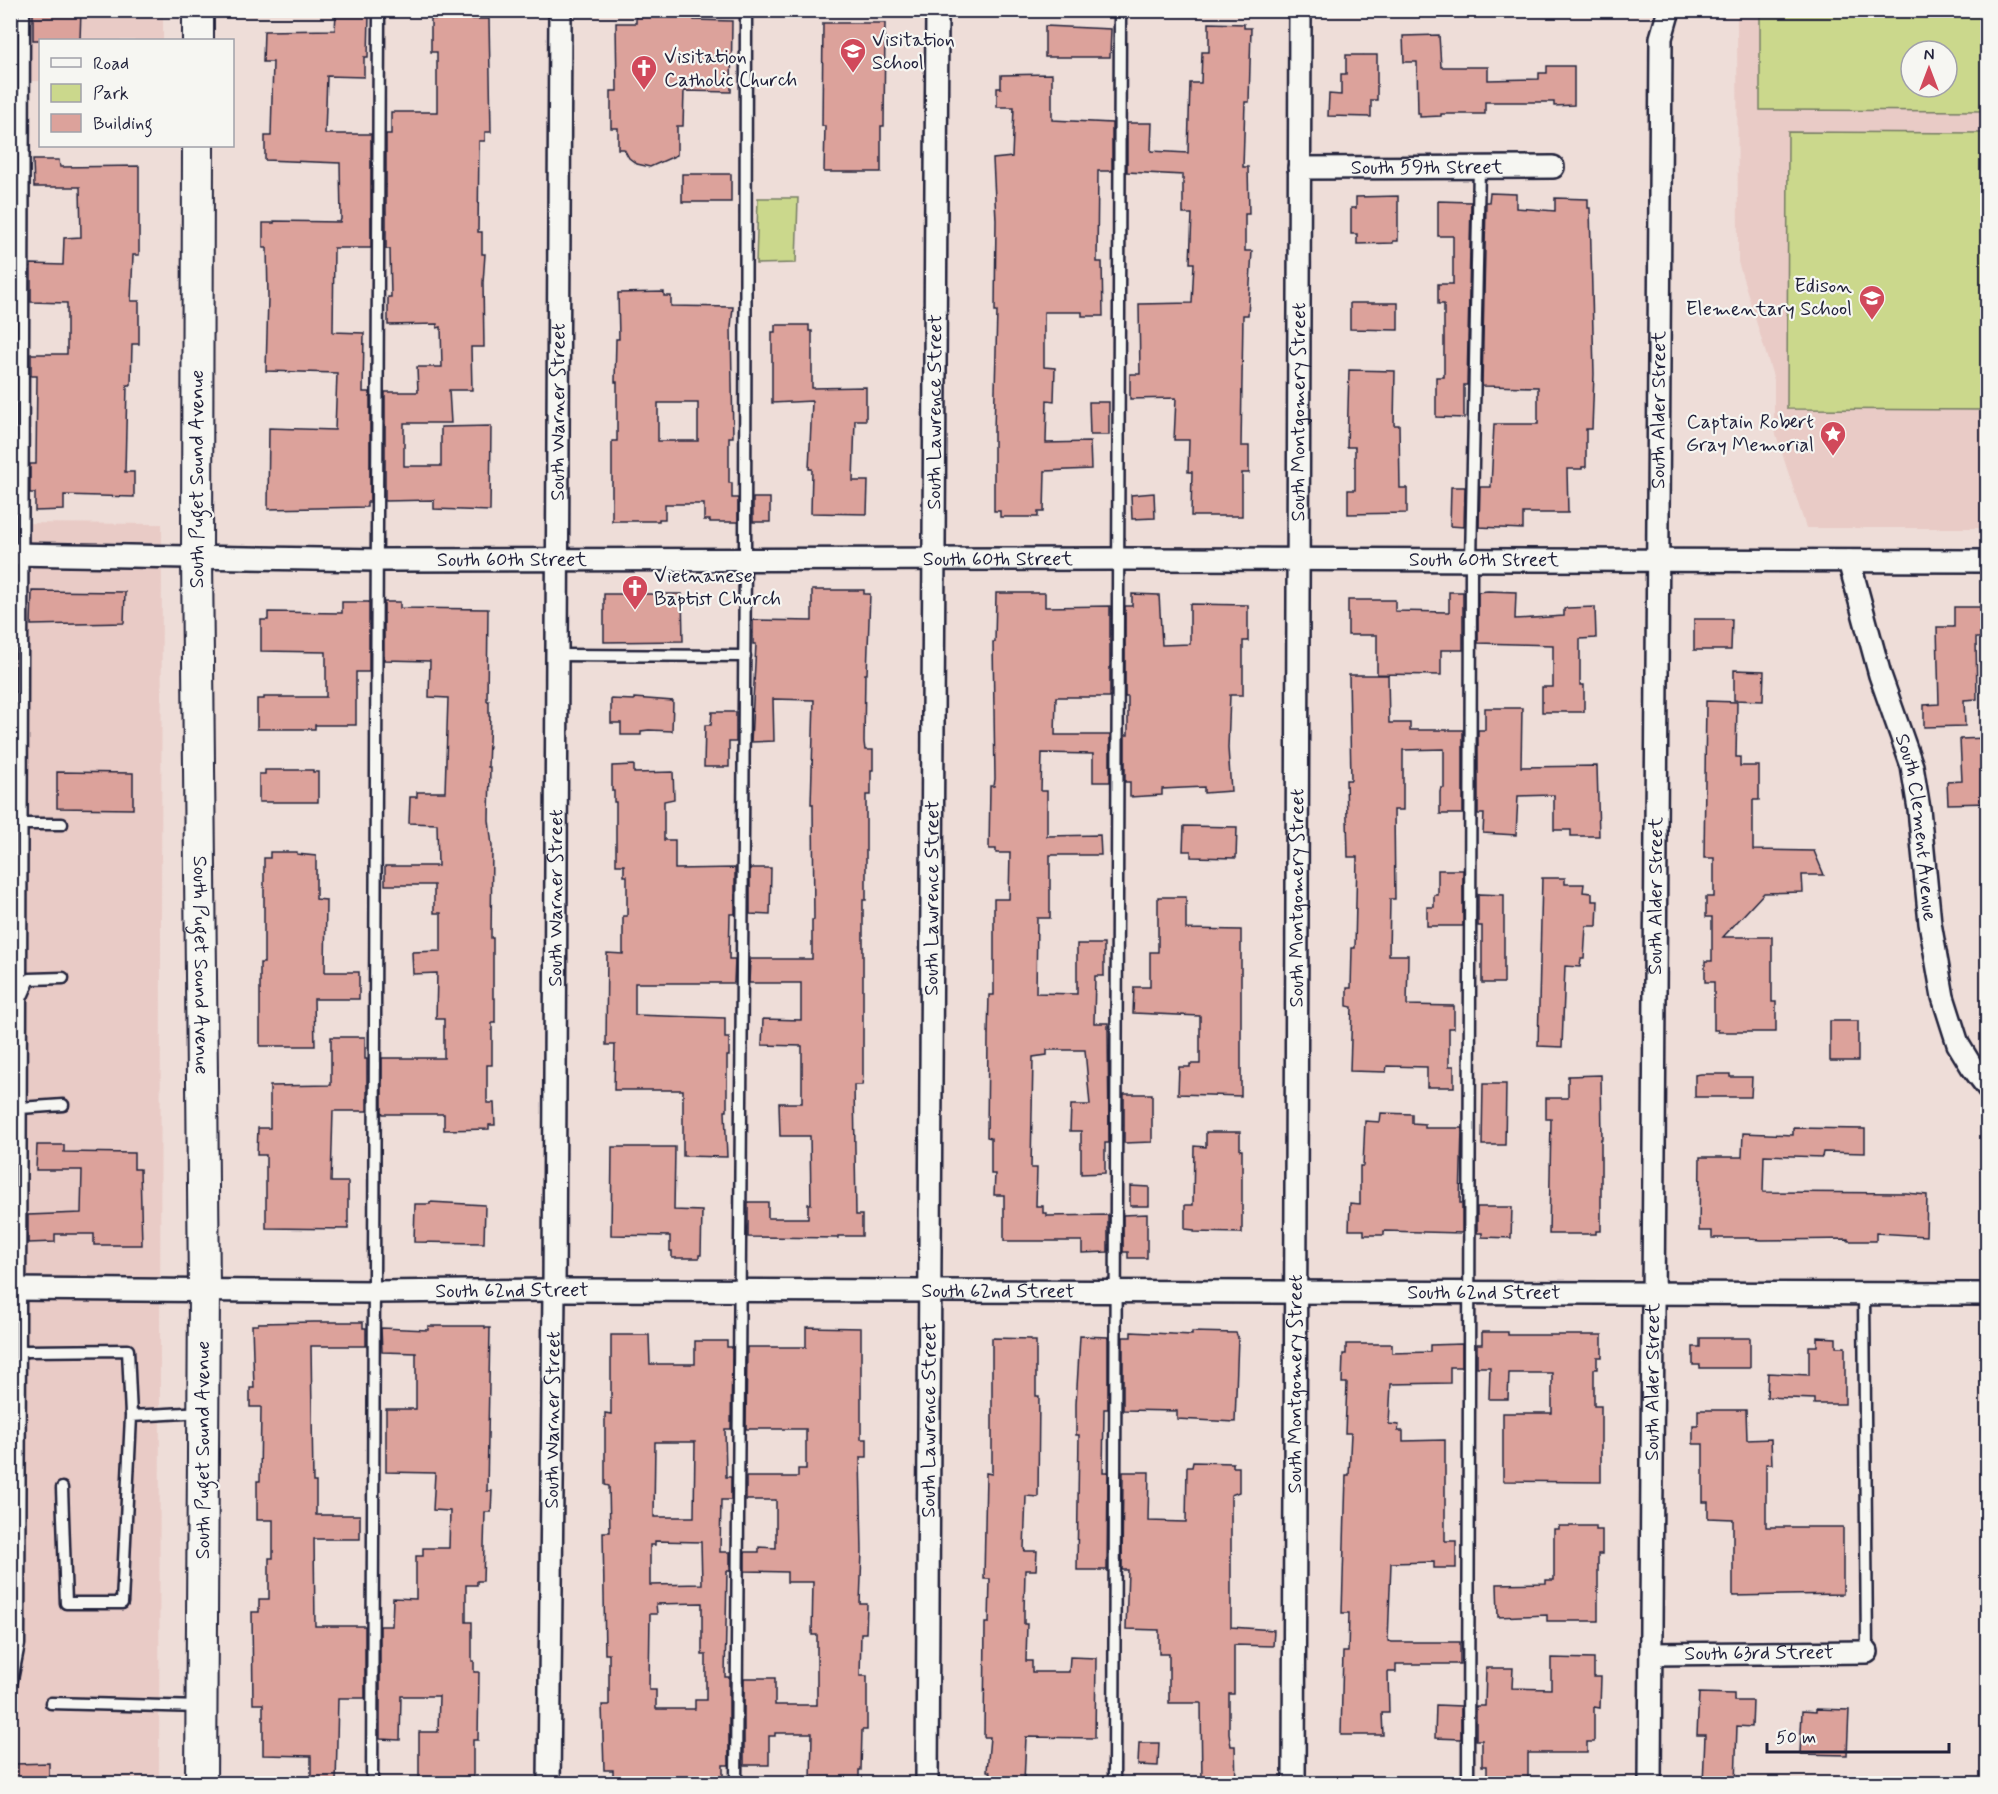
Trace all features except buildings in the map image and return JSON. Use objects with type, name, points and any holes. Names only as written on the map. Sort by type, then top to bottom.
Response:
[{"type":"street","points":[[198,10],[198,39]]},
{"type":"street","name":"South Warner Street","points":[[549,1784],[554,1290],[560,10]]},
{"type":"street","name":"South Lawrence Street","points":[[927,1784],[937,10]]},
{"type":"street","name":"South Montgomery Street","points":[[1294,1784],[1300,10]]},
{"type":"street","name":"South Alder Street","points":[[1650,1784],[1661,38],[1669,10]]},
{"type":"street","name":"South Puget Sound Avenue","points":[[198,147],[197,557],[204,1290],[201,1784]]},
{"type":"street","name":"South 59th Street","points":[[1299,168],[1553,167]]},
{"type":"street","name":"South 60th Street","points":[[16,554],[377,560],[1988,561]]},
{"type":"street","name":"South Clement Avenue","points":[[1849,561],[1880,675],[1912,766],[1919,809],[1930,923],[1942,997],[1958,1044],[1988,1088]]},
{"type":"street","name":"South 62nd Street","points":[[15,1289],[375,1292],[554,1290],[1988,1294]]},
{"type":"street","name":"South 63rd Street","points":[[1651,1654],[1868,1652]]},
{"type":"lane","points":[[10,1690],[19,1644],[15,1289],[20,1108],[22,824],[16,554],[24,10]]},
{"type":"lane","points":[[372,1784],[379,10]]},
{"type":"lane","points":[[736,1784],[745,656],[746,10]]},
{"type":"lane","points":[[1114,1784],[1120,10]]},
{"type":"lane","points":[[1468,1784],[1471,561],[1479,167]]},
{"type":"lane","points":[[557,655],[745,656]]},
{"type":"lane","points":[[22,824],[62,824]]},
{"type":"lane","points":[[10,1011],[21,999],[30,979],[63,978]]},
{"type":"lane","points":[[20,1108],[63,1105]]},
{"type":"lane","points":[[1864,1294],[1868,1652]]},
{"type":"lane","points":[[28,1351],[128,1350],[131,1416],[122,1604],[66,1604],[62,1488]]},
{"type":"lane","points":[[131,1416],[203,1412]]},
{"type":"lane","points":[[51,1703],[201,1707]]},
{"type":"shaded area","points":[[11,11],[163,11],[163,39],[39,39],[39,81],[11,81]]},
{"type":"shaded area","name":"Edison Elementary School","points":[[1737,11],[1987,11],[1987,528],[1806,528],[1774,428],[1774,380],[1738,262]]},
{"type":"shaded area","points":[[11,523],[162,524],[159,1783],[11,1784]]},
{"type":"green space","points":[[1760,11],[1987,11],[1987,111],[1760,110]]},
{"type":"green space","points":[[1788,132],[1987,133],[1987,410],[1787,409]]},
{"type":"green space","points":[[758,198],[798,198],[796,263],[756,264]]},
{"type":"place","name":"Visitation School","points":[[853,74]]},
{"type":"place","name":"Visitation Catholic Church","points":[[644,91]]},
{"type":"place","name":"Edison Elementary School","points":[[1872,321]]},
{"type":"place","name":"Captain Robert Gray Memorial","points":[[1833,457]]},
{"type":"place","name":"Vietnanese Baptist Church","points":[[635,611]]}]
